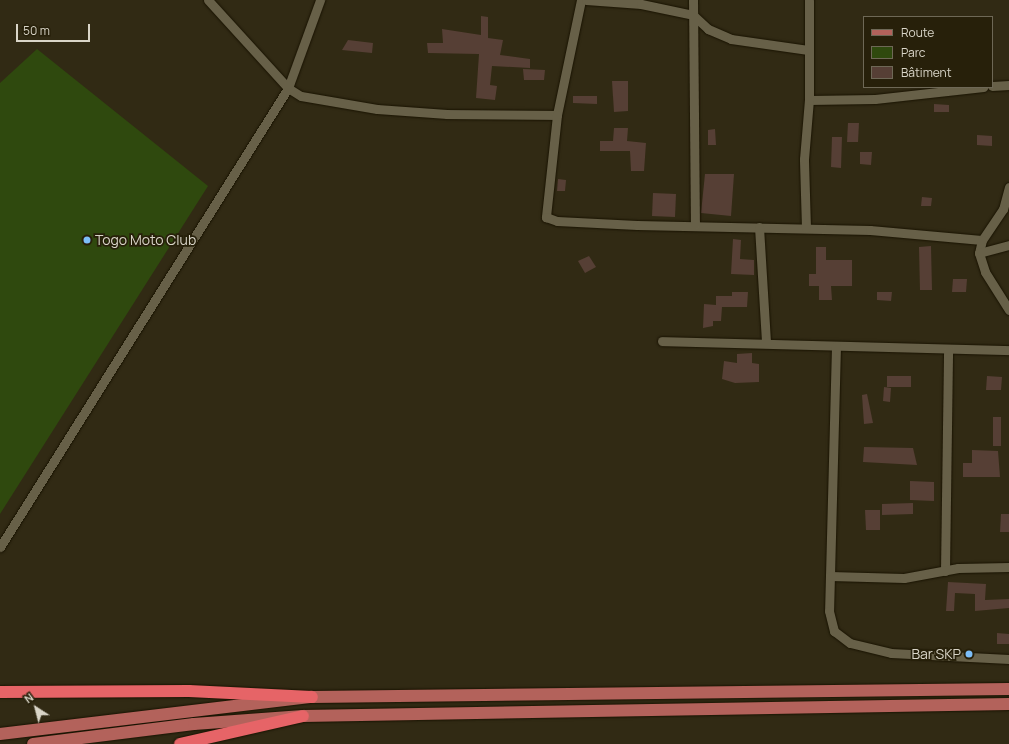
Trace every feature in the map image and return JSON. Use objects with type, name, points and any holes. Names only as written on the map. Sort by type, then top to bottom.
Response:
[{"type":"highway","points":[[0,692],[188,691],[312,697]]},
{"type":"highway","points":[[180,744],[303,716]]},
{"type":"main road","points":[[0,734],[312,697],[1009,689]]},
{"type":"main road","points":[[33,744],[194,724],[303,716],[1009,704]]},
{"type":"street","points":[[208,0],[288,88],[301,96],[377,109],[447,114],[557,115]]},
{"type":"street","points":[[0,547],[288,88],[320,0]]},
{"type":"street","points":[[581,0],[557,115],[546,217],[557,221],[912,232],[982,240]]},
{"type":"street","points":[[586,0],[641,4],[693,15],[708,29],[731,39],[808,50]]},
{"type":"street","points":[[693,0],[695,225]]},
{"type":"street","points":[[806,228],[804,159],[810,100],[808,50],[809,0]]},
{"type":"street","points":[[993,86],[1009,85]]},
{"type":"street","points":[[810,100],[875,99],[974,88]]},
{"type":"street","points":[[1009,187],[1003,209],[982,240],[979,253],[984,272],[1009,310]]},
{"type":"street","points":[[759,227],[766,342]]},
{"type":"street","points":[[979,253],[1009,245]]},
{"type":"street","points":[[662,340],[766,342],[948,350],[1009,350]]},
{"type":"street","points":[[836,346],[830,576],[830,621],[834,631],[850,643],[913,656],[1009,659]]},
{"type":"street","points":[[945,571],[948,350]]},
{"type":"street","points":[[830,576],[904,578],[973,566],[1009,567]]},
{"type":"green space","name":"Togo Moto Club","points":[[37,49],[208,186],[0,514],[0,83]]},
{"type":"building","points":[[481,16],[488,17],[488,38],[503,40],[500,55],[530,59],[530,68],[492,66],[490,85],[497,86],[495,100],[476,98],[479,54],[428,53],[427,43],[443,43],[442,29],[481,35]]},
{"type":"building","points":[[348,40],[373,43],[372,53],[342,50]]},
{"type":"building","points":[[523,69],[545,70],[544,80],[524,80]]},
{"type":"building","points":[[612,81],[628,81],[628,111],[614,112]]},
{"type":"building","points":[[573,96],[597,96],[597,104],[573,103]]},
{"type":"building","points":[[934,104],[949,105],[949,112],[934,112]]},
{"type":"building","points":[[848,123],[859,123],[858,142],[847,142]]},
{"type":"building","points":[[614,128],[628,128],[627,141],[646,143],[644,171],[631,171],[630,151],[600,151],[600,141],[613,141]]},
{"type":"building","points":[[715,129],[716,145],[708,145],[708,130]]},
{"type":"building","points":[[977,135],[992,136],[992,146],[977,145]]},
{"type":"building","points":[[832,137],[842,137],[841,168],[831,167]]},
{"type":"building","points":[[860,152],[872,152],[871,165],[860,164]]},
{"type":"building","points":[[705,174],[734,174],[731,216],[701,213]]},
{"type":"building","points":[[558,179],[566,180],[565,191],[557,191]]},
{"type":"building","points":[[653,193],[676,194],[675,217],[652,216]]},
{"type":"building","points":[[922,197],[932,198],[931,206],[921,206]]},
{"type":"building","points":[[733,239],[741,240],[740,259],[754,260],[754,275],[731,274]]},
{"type":"building","points":[[931,246],[932,290],[920,290],[919,247]]},
{"type":"building","points":[[816,247],[826,247],[826,260],[852,260],[852,286],[831,286],[832,300],[819,300],[819,286],[809,286],[809,274],[816,274]]},
{"type":"building","points":[[589,256],[596,267],[585,273],[578,261]]},
{"type":"building","points":[[953,279],[967,279],[966,292],[952,292]]},
{"type":"building","points":[[732,292],[748,292],[747,307],[722,307],[721,321],[713,321],[713,326],[703,328],[704,304],[716,305],[716,296],[732,296]]},
{"type":"building","points":[[877,292],[892,292],[891,301],[877,300]]},
{"type":"building","points":[[752,353],[752,363],[759,364],[759,382],[735,383],[722,379],[724,361],[737,363],[737,354]]},
{"type":"building","points":[[887,376],[911,376],[911,387],[887,387]]},
{"type":"building","points":[[987,376],[1002,377],[1001,390],[986,390]]},
{"type":"building","points":[[884,387],[891,388],[890,402],[883,401]]},
{"type":"building","points":[[867,394],[873,423],[864,424],[862,395]]},
{"type":"building","points":[[993,417],[1001,417],[1001,446],[993,446]]},
{"type":"building","points":[[864,447],[913,448],[917,465],[863,462]]},
{"type":"building","points":[[972,450],[998,451],[1000,477],[963,477],[963,463],[972,463]]},
{"type":"building","points":[[910,481],[934,482],[934,501],[910,500]]},
{"type":"building","points":[[913,503],[913,514],[882,515],[882,504]]},
{"type":"building","points":[[865,510],[880,510],[880,530],[866,530]]},
{"type":"building","points":[[1001,514],[1009,514],[1009,532],[1000,532]]},
{"type":"building","points":[[948,582],[986,584],[985,600],[1009,599],[1009,608],[975,611],[975,594],[955,593],[954,611],[946,611]]},
{"type":"building","points":[[997,633],[1009,634],[1009,644],[997,644]]},
{"type":"place","name":"Togo Moto Club","points":[[87,240]]},
{"type":"place","name":"Bar SKP","points":[[969,654]]}]
